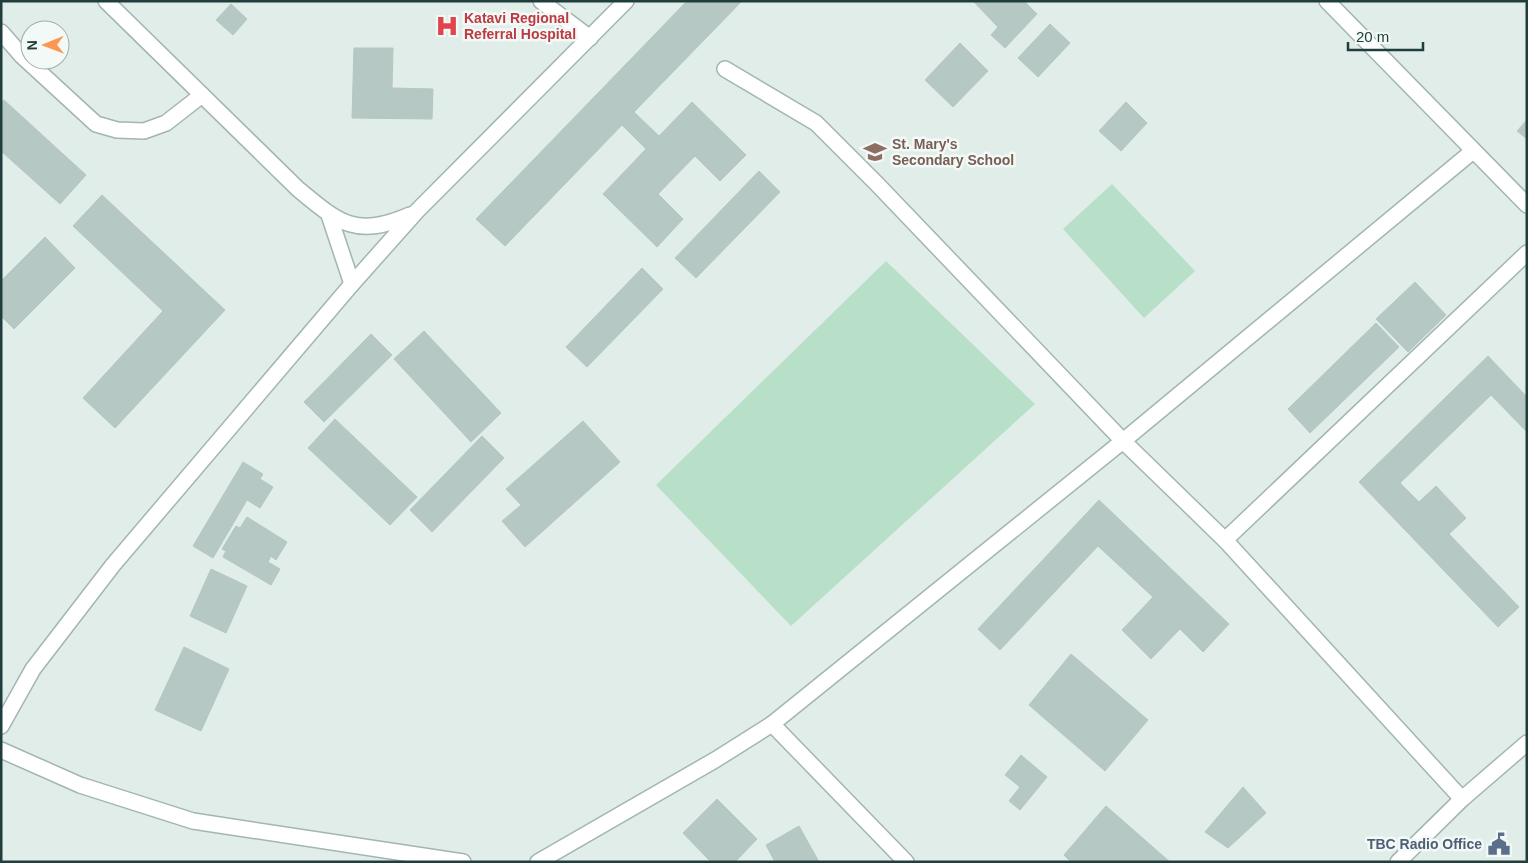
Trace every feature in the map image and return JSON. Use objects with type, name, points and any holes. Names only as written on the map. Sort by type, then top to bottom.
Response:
[{"type":"street","points":[[106,1],[298,189],[329,215],[351,225],[371,226],[389,224],[416,212]]},
{"type":"street","points":[[541,1],[590,38]]},
{"type":"street","points":[[1,726],[33,669],[108,572],[352,284],[416,212],[626,1]]},
{"type":"street","points":[[1327,1],[1527,205]]},
{"type":"street","points":[[1,32],[22,56],[96,124],[117,130],[144,131],[166,123],[202,95]]},
{"type":"street","points":[[725,69],[816,123],[877,184],[1123,441],[1225,540],[1462,798]]},
{"type":"street","points":[[538,862],[715,760],[772,724],[1123,441],[1473,151]]},
{"type":"street","points":[[329,215],[352,284]]},
{"type":"street","points":[[1225,540],[1527,253]]},
{"type":"street","points":[[772,724],[906,862]]},
{"type":"street","points":[[1398,862],[1462,798],[1527,743]]},
{"type":"street","points":[[1,750],[80,785],[193,821],[463,862]]},
{"type":"green space","points":[[1112,184],[1195,271],[1144,318],[1063,229]]},
{"type":"green space","points":[[886,261],[1035,404],[791,626],[656,485]]},
{"type":"building","points":[[687,1],[742,1],[634,112],[659,136],[692,102],[746,155],[720,181],[695,156],[658,194],[683,219],[657,247],[603,194],[646,149],[622,125],[505,246],[476,219]]},
{"type":"building","points":[[973,1],[1024,1],[1037,14],[1005,48],[991,35],[998,27]]},
{"type":"building","points":[[231,4],[247,19],[233,35],[216,20]]},
{"type":"building","points":[[1050,24],[1070,43],[1038,77],[1018,58]]},
{"type":"building","points":[[960,43],[988,71],[953,107],[925,80]]},
{"type":"building","points":[[354,48],[393,48],[392,88],[433,89],[432,119],[352,118]]},
{"type":"building","points":[[4,100],[86,175],[60,204],[1,151],[1,103]]},
{"type":"building","points":[[1126,102],[1147,123],[1121,151],[1099,131]]},
{"type":"building","points":[[1527,120],[1527,139],[1517,131]]},
{"type":"building","points":[[759,171],[780,192],[696,278],[675,258]]},
{"type":"building","points":[[102,195],[225,310],[115,428],[83,398],[163,311],[73,226]]},
{"type":"building","points":[[45,237],[75,268],[14,329],[1,316],[1,281]]},
{"type":"building","points":[[642,268],[663,289],[587,367],[566,347]]},
{"type":"building","points":[[1415,282],[1446,315],[1408,352],[1376,319]]},
{"type":"building","points":[[1376,323],[1399,347],[1310,433],[1288,409]]},
{"type":"building","points":[[424,331],[501,413],[471,442],[394,359]]},
{"type":"building","points":[[371,334],[392,355],[324,422],[304,402]]},
{"type":"building","points":[[1488,356],[1527,397],[1527,432],[1491,395],[1400,483],[1419,502],[1436,486],[1466,518],[1449,534],[1519,607],[1498,627],[1359,482]]},
{"type":"building","points":[[335,419],[417,497],[390,525],[308,448]]},
{"type":"building","points":[[583,421],[620,462],[525,547],[502,521],[521,505],[506,489]]},
{"type":"building","points":[[482,436],[504,458],[432,532],[410,510]]},
{"type":"building","points":[[243,462],[263,474],[260,479],[273,487],[260,508],[247,500],[213,558],[193,546]]},
{"type":"building","points":[[1099,500],[1229,624],[1203,652],[1180,629],[1151,659],[1122,630],[1153,597],[1098,546],[1000,650],[978,629]]},
{"type":"building","points":[[247,517],[287,542],[276,560],[271,556],[268,562],[280,569],[271,585],[223,557],[226,551],[222,549],[236,526],[240,528]]},
{"type":"building","points":[[211,569],[247,586],[226,633],[190,616]]},
{"type":"building","points":[[184,647],[229,669],[201,731],[155,710]]},
{"type":"building","points":[[1071,654],[1148,720],[1105,771],[1029,705]]},
{"type":"building","points":[[1021,755],[1047,777],[1020,810],[1009,801],[1020,787],[1005,775]]},
{"type":"building","points":[[1243,787],[1266,813],[1228,848],[1205,832]]},
{"type":"building","points":[[717,799],[757,839],[735,862],[711,862],[683,833]]},
{"type":"building","points":[[1106,806],[1170,862],[1071,862],[1064,855]]},
{"type":"building","points":[[799,826],[819,862],[775,862],[766,845]]},
{"type":"place","name":"Katavi Regional Referral Hospital","points":[[447,26]]},
{"type":"place","name":"St. Mary's Secondary School","points":[[875,152]]},
{"type":"place","name":"TBC Radio Office","points":[[1499,844]]}]
